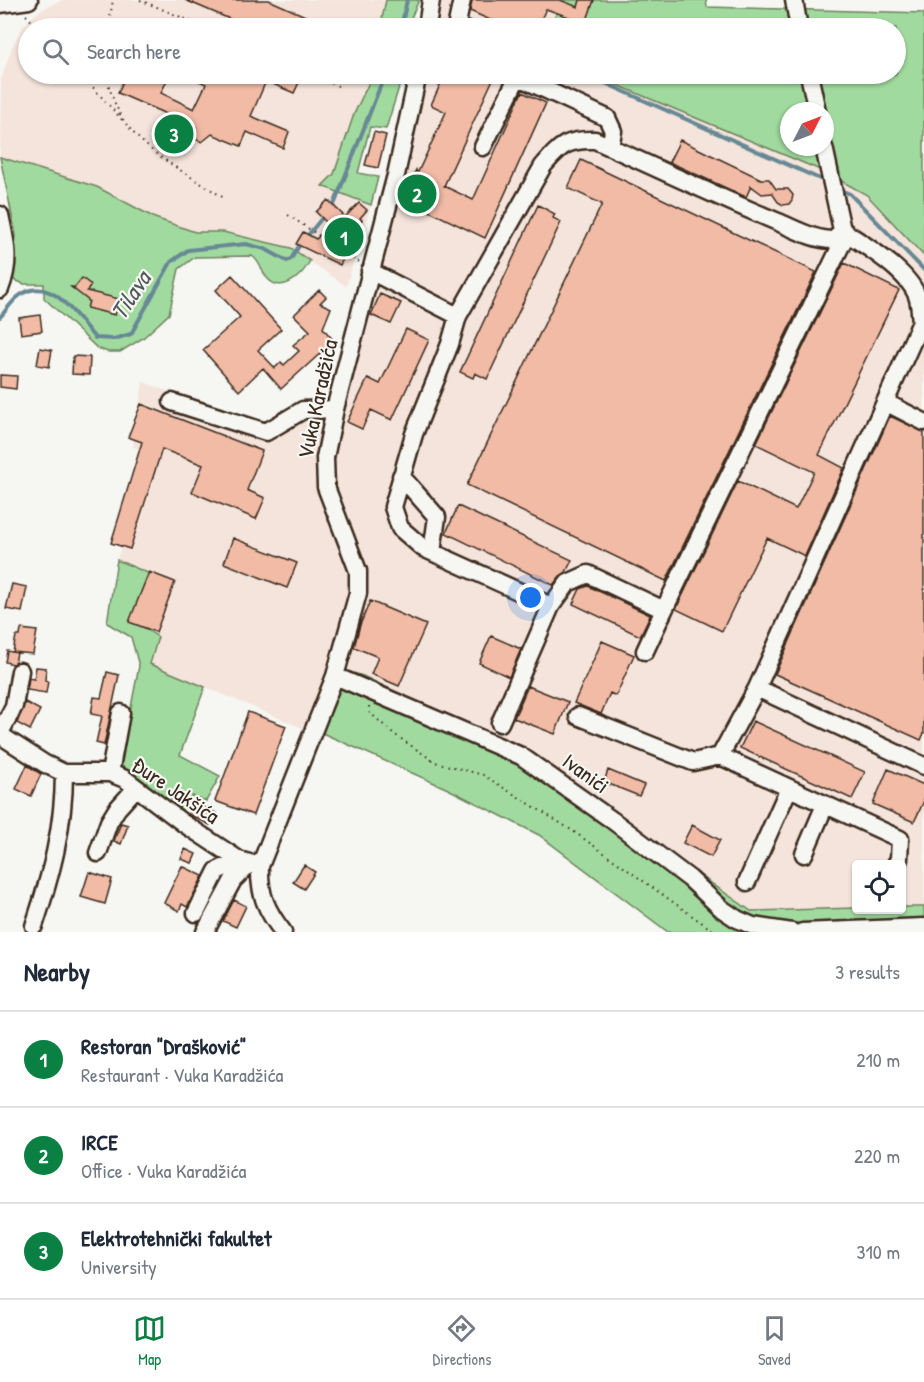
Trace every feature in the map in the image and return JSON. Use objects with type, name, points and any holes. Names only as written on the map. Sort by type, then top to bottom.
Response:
[{"type":"street","points":[[0,4],[29,0]]},
{"type":"street","points":[[428,18],[431,0]]},
{"type":"street","points":[[458,18],[462,0]]},
{"type":"street","points":[[794,0],[798,18]]},
{"type":"street","name":"Vuka Karadžića","points":[[205,932],[233,880],[250,863],[335,676],[358,593],[359,578],[356,562],[326,487],[325,458],[334,409],[396,175],[416,84]]},
{"type":"street","points":[[483,147],[511,84]]},
{"type":"street","points":[[534,84],[608,118],[613,131],[610,147]]},
{"type":"street","points":[[811,84],[815,102]]},
{"type":"street","points":[[551,606],[423,548],[400,528],[393,507],[400,476],[414,434],[450,344],[458,316],[543,166],[560,147],[577,139],[595,140],[811,235],[835,240],[844,232]]},
{"type":"street","points":[[645,651],[844,232],[826,156]]},
{"type":"street","points":[[0,215],[7,247],[7,264],[0,289]]},
{"type":"street","points":[[720,756],[757,688],[922,323],[918,296],[901,273],[874,250],[844,232]]},
{"type":"street","points":[[370,271],[458,316]]},
{"type":"street","points":[[172,402],[266,432],[303,410],[334,409]]},
{"type":"street","points":[[885,402],[924,422]]},
{"type":"street","points":[[400,476],[437,517],[432,552]]},
{"type":"street","points":[[500,723],[551,606],[568,583],[588,574],[664,610]]},
{"type":"street","points":[[0,734],[14,706],[20,671]]},
{"type":"street","name":"Ivanići","points":[[335,676],[521,756],[612,820],[690,879],[722,909],[737,919],[753,926],[792,932]]},
{"type":"street","points":[[757,688],[924,766]]},
{"type":"street","points":[[110,773],[121,712]]},
{"type":"street","points":[[578,716],[693,762],[720,756],[900,839],[898,860]]},
{"type":"street","name":"Đure Jakšića","points":[[0,734],[45,764],[64,773],[110,773],[125,779],[183,823],[250,863]]},
{"type":"street","points":[[34,926],[55,860],[63,806],[64,773]]},
{"type":"street","points":[[98,853],[109,822],[117,809],[136,788]]},
{"type":"street","points":[[747,882],[789,788]]},
{"type":"street","points":[[804,854],[825,805]]},
{"type":"street","points":[[196,913],[218,871],[250,863]]},
{"type":"street","name":"Vuka Karadžića","points":[[250,863],[266,905],[280,931]]},
{"type":"street","points":[[802,932],[924,927]]},
{"type":"path","points":[[110,18],[113,0]]},
{"type":"path","points":[[140,0],[183,18]]},
{"type":"path","points":[[90,84],[152,150],[224,198]]},
{"type":"path","points":[[108,84],[126,125]]},
{"type":"path","points":[[333,84],[340,87]]},
{"type":"path","points":[[288,215],[370,271]]},
{"type":"path","points":[[370,691],[369,712],[394,734],[435,762],[483,776],[513,794],[573,831],[716,932]]},
{"type":"shaded area","points":[[63,0],[386,0],[382,18],[31,18],[41,10]]},
{"type":"shaded area","points":[[431,0],[562,0],[554,18],[428,18]]},
{"type":"shaded area","points":[[18,35],[18,84],[368,84],[354,114],[334,174],[323,187],[371,205],[346,286],[291,248],[223,232],[195,232],[155,218],[97,187],[0,157],[1,80]]},
{"type":"shaded area","points":[[416,84],[615,84],[780,153],[780,156],[787,156],[825,172],[867,195],[924,256],[924,907],[906,907],[906,860],[852,860],[852,908],[751,911],[532,757],[363,676],[310,731],[150,664],[158,637],[140,625],[157,577],[117,560],[150,453],[133,447],[143,382],[264,426],[344,402]]},
{"type":"green space","points":[[386,0],[419,0],[411,18],[382,18]]},
{"type":"green space","points":[[562,0],[706,0],[707,7],[924,13],[924,256],[867,195],[825,172],[787,156],[834,156],[834,102],[780,102],[780,153],[615,84],[906,84],[906,18],[554,18]]},
{"type":"green space","points":[[368,84],[400,84],[386,129],[370,127],[358,173],[378,177],[371,205],[322,186],[334,174],[354,114]]},
{"type":"green space","points":[[0,157],[97,187],[155,218],[195,232],[223,232],[291,248],[310,261],[298,277],[280,285],[268,279],[252,256],[195,257],[179,269],[169,314],[143,338],[120,352],[108,352],[97,348],[44,298],[44,284],[24,284],[12,279],[16,235]]},
{"type":"green space","points":[[117,560],[157,577],[140,625],[158,637],[150,664],[205,687],[180,755],[220,776],[206,801],[192,796],[180,812],[120,764],[139,666],[131,637],[107,623]]},
{"type":"green space","points":[[334,667],[363,676],[532,757],[751,911],[852,908],[852,914],[906,914],[906,907],[924,907],[924,932],[668,932],[539,835],[448,789],[311,728]]},
{"type":"building","points":[[185,0],[269,0],[310,18],[227,18]]},
{"type":"building","points":[[472,0],[560,0],[578,7],[580,0],[594,0],[588,18],[572,18],[546,9],[542,18],[486,18],[470,11]]},
{"type":"building","points":[[122,84],[165,84],[161,93],[194,109],[206,84],[265,84],[251,116],[289,132],[283,148],[247,132],[241,146],[212,134],[202,142],[195,139],[196,127],[118,93]]},
{"type":"building","points":[[273,84],[298,84],[294,93]]},
{"type":"building","points":[[440,84],[491,84],[444,186],[473,200],[522,92],[546,103],[485,238],[402,198],[416,170],[417,174],[446,112],[431,105]]},
{"type":"building","points":[[374,132],[386,135],[378,168],[365,165]]},
{"type":"building","points":[[680,140],[761,179],[769,179],[776,189],[788,189],[793,195],[792,200],[789,204],[783,205],[772,193],[762,194],[751,186],[746,197],[669,162]]},
{"type":"building","points":[[581,160],[816,272],[666,581],[467,485],[602,204],[568,188]]},
{"type":"building","points":[[328,200],[345,217],[359,203],[367,210],[360,218],[362,220],[335,247],[346,253],[340,265],[296,244],[303,232],[316,239],[330,226],[316,212]]},
{"type":"building","points":[[538,205],[555,214],[553,218],[561,222],[487,379],[475,373],[473,378],[460,372]]},
{"type":"building","points":[[844,263],[899,290],[819,455],[844,468],[805,556],[767,538],[722,631],[676,609],[738,481],[796,509],[814,472],[756,444]]},
{"type":"building","points":[[232,275],[281,329],[258,350],[275,368],[281,362],[284,365],[299,351],[293,345],[310,331],[294,315],[319,290],[326,297],[320,303],[331,308],[323,328],[334,341],[281,389],[263,368],[239,391],[203,350],[240,317],[216,290]]},
{"type":"building","points":[[82,278],[91,285],[87,291],[119,299],[115,315],[87,308],[89,301],[71,287],[75,287]]},
{"type":"building","points":[[380,294],[401,303],[391,324],[371,315]]},
{"type":"building","points":[[40,315],[42,331],[21,334],[19,318]]},
{"type":"building","points":[[406,329],[429,340],[392,420],[371,410],[362,429],[347,422],[368,378],[380,384]]},
{"type":"building","points":[[40,348],[52,350],[49,367],[37,365]]},
{"type":"building","points":[[73,356],[90,357],[89,375],[72,374]]},
{"type":"building","points":[[0,375],[17,376],[16,389],[0,387]]},
{"type":"building","points":[[141,404],[262,451],[247,490],[265,498],[256,519],[192,492],[203,465],[162,449],[130,549],[111,543],[142,442],[128,437]]},
{"type":"building","points":[[890,416],[924,432],[924,733],[921,740],[775,674]]},
{"type":"building","points":[[458,506],[572,560],[566,572],[553,585],[446,533]]},
{"type":"building","points":[[233,538],[297,563],[287,588],[224,563]]},
{"type":"building","points":[[149,572],[175,582],[156,632],[129,622]]},
{"type":"building","points":[[12,584],[27,587],[22,612],[6,609]]},
{"type":"building","points":[[588,586],[650,615],[640,636],[573,604],[580,589]]},
{"type":"building","points":[[370,601],[426,625],[399,686],[371,674],[378,657],[354,647]]},
{"type":"building","points":[[21,629],[37,631],[33,654],[13,652],[16,636],[20,636]]},
{"type":"building","points":[[491,636],[521,649],[509,677],[479,663]]},
{"type":"building","points":[[602,641],[634,655],[616,696],[610,693],[601,714],[574,703]]},
{"type":"building","points":[[7,651],[17,653],[13,664],[5,662]]},
{"type":"building","points":[[36,667],[46,668],[45,680],[48,681],[46,693],[27,690],[29,678],[34,679]]},
{"type":"building","points":[[107,672],[119,675],[104,745],[96,743],[102,716],[91,714],[94,697],[101,698]]},
{"type":"building","points":[[528,686],[568,702],[555,734],[514,718]]},
{"type":"building","points":[[25,702],[40,710],[30,730],[17,723]]},
{"type":"building","points":[[248,712],[286,726],[253,815],[215,801]]},
{"type":"building","points":[[753,721],[865,772],[852,799],[740,748]]},
{"type":"building","points":[[27,765],[41,774],[31,796],[16,789]]},
{"type":"building","points":[[888,769],[924,785],[924,801],[914,822],[873,804]]},
{"type":"building","points":[[608,770],[644,785],[639,796],[604,782]]},
{"type":"building","points":[[194,802],[216,813],[210,825],[188,814]]},
{"type":"building","points":[[121,823],[128,825],[121,844],[114,841]]},
{"type":"building","points":[[692,825],[720,840],[711,857],[683,843]]},
{"type":"building","points":[[185,849],[196,854],[192,863],[181,859]]},
{"type":"building","points":[[304,865],[315,872],[304,889],[293,882]]},
{"type":"building","points":[[182,866],[203,876],[187,907],[182,904],[179,911],[164,903]]},
{"type":"building","points":[[89,872],[112,879],[105,904],[81,897]]},
{"type":"building","points":[[234,900],[246,906],[236,927],[223,921]]},
{"type":"waterway","name":"Tilava","points":[[403,18],[407,0]]},
{"type":"waterway","name":"Tilava","points":[[334,205],[381,84]]},
{"type":"waterway","points":[[607,84],[822,180]]},
{"type":"waterway","points":[[843,191],[850,194],[924,270]]},
{"type":"waterway","name":"Tilava","points":[[308,235],[322,218]]},
{"type":"waterway","name":"Tilava","points":[[0,317],[19,296],[31,290],[42,290],[62,300],[95,338],[114,339],[131,334],[171,262],[188,250],[246,244],[265,249],[287,261],[291,259],[299,246]]},
{"type":"place","name":"Elektrotehnički fakultet","points":[[174,134]]},
{"type":"place","name":"IRCE","points":[[417,194]]},
{"type":"place","name":"Restoran \"Drašković\"","points":[[344,237]]}]
